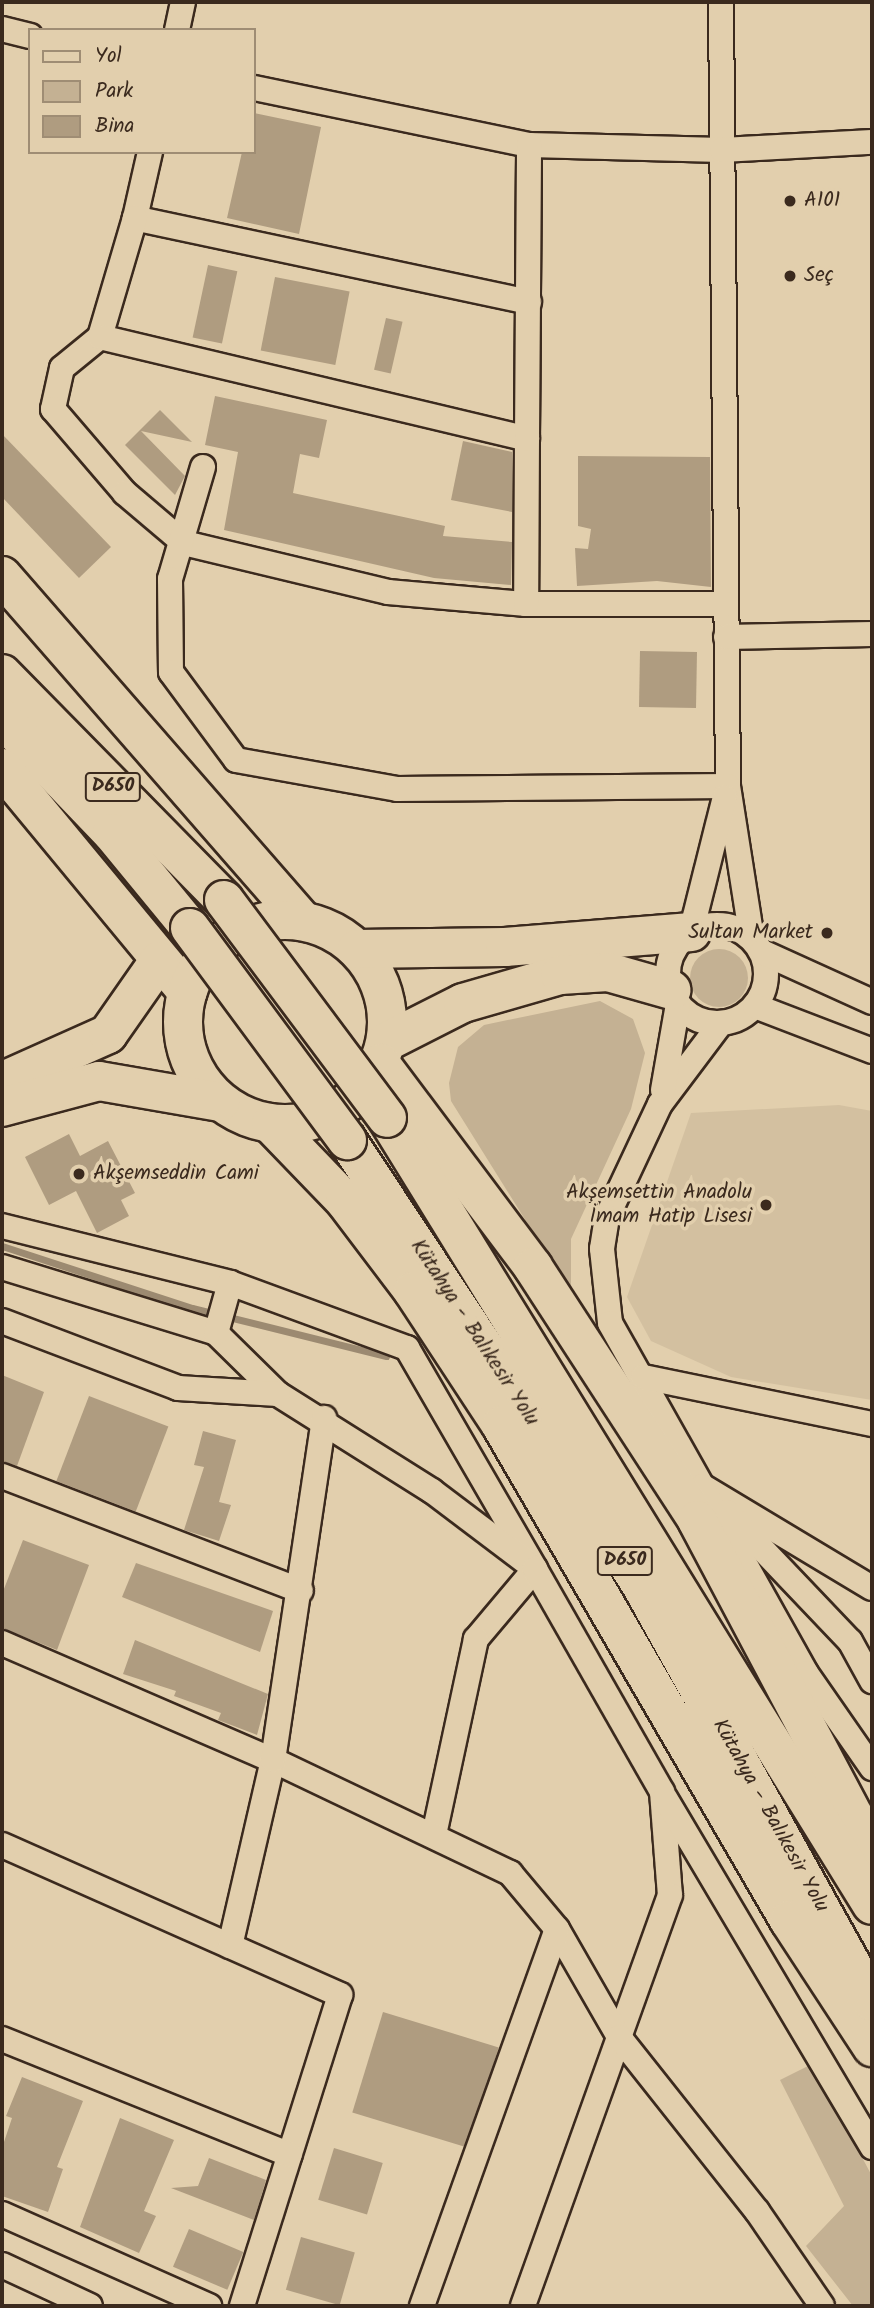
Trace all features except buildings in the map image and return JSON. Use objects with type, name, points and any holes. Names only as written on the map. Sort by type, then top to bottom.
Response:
[{"type":"highway","points":[[2,576],[303,921],[357,949],[505,947],[691,932]]},
{"type":"highway","name":"Kütahya - Balıkesir Yolu","points":[[2,674],[224,901],[387,1118],[872,1905]]},
{"type":"highway","name":"Kütahya - Balıkesir Yolu","points":[[2,718],[112,833],[190,928],[347,1140],[640,1583],[872,2001]]},
{"type":"highway","points":[[2,768],[187,992]]},
{"type":"highway","points":[[220,1101],[187,1052],[187,992],[219,943],[273,920],[303,921]]},
{"type":"highway","points":[[271,1124],[298,1124],[335,1111],[366,1086],[383,1053],[384,992],[357,949]]},
{"type":"highway","points":[[2,1082],[108,1034],[159,961]]},
{"type":"highway","points":[[383,1053],[473,999],[560,975],[608,972],[675,997]]},
{"type":"highway","points":[[383,1053],[533,1267],[697,1520],[872,1850]]},
{"type":"highway","points":[[2,1107],[99,1081],[220,1101],[271,1124],[345,1201],[413,1291],[501,1425],[789,1920],[872,2047]]},
{"type":"street","points":[[177,28],[183,2]]},
{"type":"street","points":[[721,2],[728,786],[757,945],[766,980],[755,1006],[721,1023],[660,1104],[620,1182],[602,1250],[610,1323],[643,1377],[807,1673],[872,1769]]},
{"type":"street","points":[[2,29],[28,36]]},
{"type":"street","points":[[256,88],[529,145],[722,149],[872,142]]},
{"type":"street","points":[[526,604],[529,145]]},
{"type":"street","points":[[150,154],[135,218],[100,337],[62,368],[53,409],[125,493],[184,543],[388,592],[526,604],[726,604]]},
{"type":"street","points":[[135,218],[529,302]]},
{"type":"street","points":[[100,337],[527,439]]},
{"type":"street","points":[[202,467],[184,543],[170,579],[171,672],[236,760],[397,789],[728,786]]},
{"type":"street","points":[[726,637],[872,634]]},
{"type":"street","points":[[660,1104],[675,997],[671,957],[691,932],[728,786]]},
{"type":"street","points":[[691,932],[723,925],[757,945],[872,1002]]},
{"type":"street","points":[[675,997],[690,1015],[721,1023]]},
{"type":"street","points":[[755,1006],[872,1051]]},
{"type":"street","points":[[2,1226],[230,1283],[407,1348],[662,1792],[872,2147]]},
{"type":"street","points":[[2,1267],[216,1333],[278,1394],[324,1418],[535,1569]]},
{"type":"street","points":[[216,1333],[230,1283]]},
{"type":"street","points":[[2,1321],[178,1388],[278,1394]]},
{"type":"street","points":[[643,1377],[872,1424]]},
{"type":"street","points":[[230,1946],[273,1760],[301,1591],[324,1418]]},
{"type":"street","points":[[2,1476],[301,1591]]},
{"type":"street","points":[[702,1486],[872,1588]]},
{"type":"street","points":[[702,1486],[850,1641],[872,1681]]},
{"type":"street","points":[[434,1835],[476,1639],[535,1569]]},
{"type":"street","points":[[2,1643],[273,1760],[510,1873],[556,1928],[619,2037],[757,2211],[822,2306]]},
{"type":"street","points":[[523,2306],[670,1895],[662,1792]]},
{"type":"street","points":[[2,1845],[340,1995],[242,2306]]},
{"type":"street","points":[[422,2306],[556,1928]]},
{"type":"street","points":[[2,2039],[290,2155]]},
{"type":"street","points":[[2,2214],[209,2306]]},
{"type":"street","points":[[2,2265],[90,2306]]},
{"type":"shaded area","name":"Akşemsettin Anadolu İmam Hatip Lisesi","points":[[839,1105],[872,1111],[872,1400],[731,1377],[651,1341],[627,1297],[691,1113]]},
{"type":"green space","points":[[719,949],[735,954],[743,962],[748,978],[743,994],[735,1002],[719,1007],[703,1002],[695,994],[690,978],[695,962],[703,954]]},
{"type":"green space","points":[[600,1001],[633,1019],[645,1053],[631,1109],[571,1239],[571,1293],[451,1101],[449,1083],[458,1047],[484,1025]]},
{"type":"green space","points":[[812,2064],[872,2176],[872,2306],[853,2306],[806,2246],[844,2206],[780,2080]]},
{"type":"waterway","points":[[2,1246],[192,1308],[386,1356]]},
{"type":"place","name":"A101","points":[[790,201]]},
{"type":"place","name":"Seç","points":[[790,276]]},
{"type":"place","name":"Sultan Market","points":[[827,933]]},
{"type":"place","name":"Akşemseddin Cami","points":[[79,1174]]},
{"type":"place","name":"Akşemsettin Anadolu İmam Hatip Lisesi","points":[[766,1205]]}]
